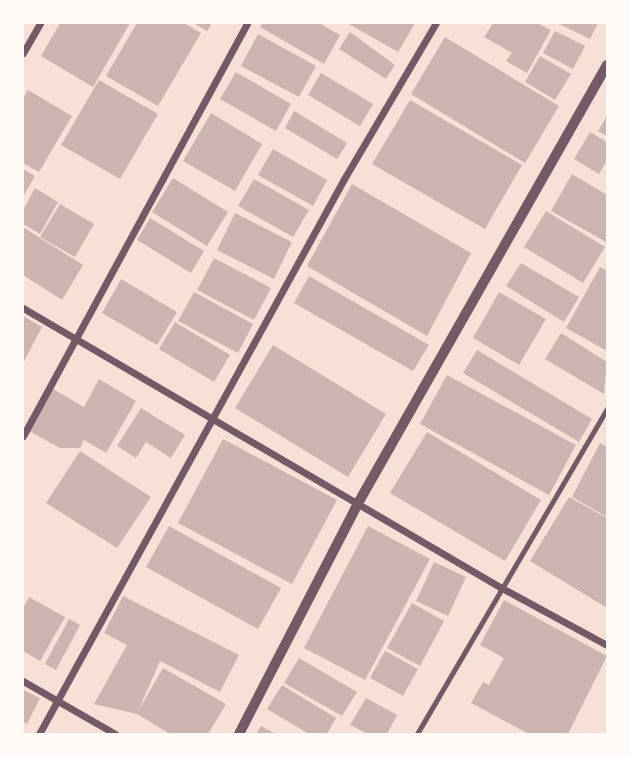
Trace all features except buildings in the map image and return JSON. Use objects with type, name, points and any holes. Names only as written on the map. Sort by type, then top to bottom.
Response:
[{"type":"street","points":[[23,54],[40,23]]},
{"type":"street","points":[[23,436],[247,23]]},
{"type":"street","points":[[39,734],[212,418],[436,23]]},
{"type":"street","points":[[239,734],[357,505],[607,65]]},
{"type":"street","points":[[23,308],[75,341],[212,418],[499,587],[607,645]]},
{"type":"street","points":[[23,681],[115,734]]},
{"type":"lane","points":[[417,734],[499,587],[607,409]]}]
